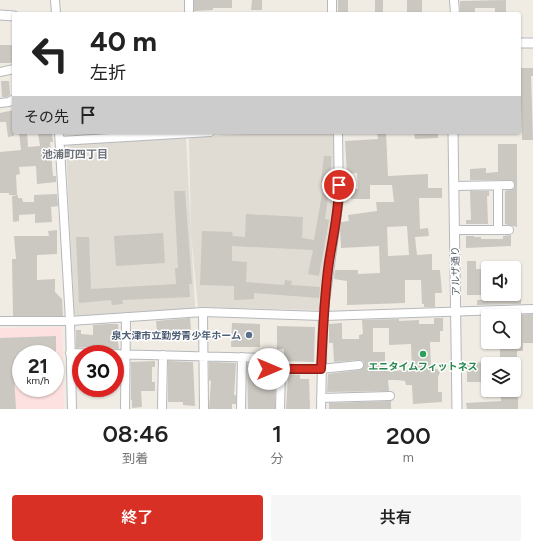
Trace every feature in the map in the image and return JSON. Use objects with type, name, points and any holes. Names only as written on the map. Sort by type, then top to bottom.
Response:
[{"type":"street","points":[[55,0],[56,12]]},
{"type":"street","points":[[189,0],[189,12]]},
{"type":"street","points":[[332,0],[332,12]]},
{"type":"street","points":[[454,0],[455,12]]},
{"type":"street","points":[[0,16],[12,16]]},
{"type":"street","points":[[521,43],[533,43]]},
{"type":"street","points":[[0,72],[12,69]]},
{"type":"street","points":[[0,103],[12,100]]},
{"type":"street","points":[[72,409],[70,320],[59,136],[127,134]]},
{"type":"street","points":[[321,409],[323,316],[339,199],[338,134]]},
{"type":"street","name":"アルザ通り","points":[[453,134],[458,409]]},
{"type":"street","points":[[454,186],[510,185]]},
{"type":"street","points":[[498,186],[498,230]]},
{"type":"street","points":[[454,230],[509,230]]},
{"type":"street","points":[[0,321],[70,320],[203,312],[323,316],[533,309]]},
{"type":"street","points":[[203,312],[204,409]]},
{"type":"street","points":[[124,409],[126,317]]},
{"type":"street","points":[[70,353],[268,358],[269,369],[321,369],[359,365]]},
{"type":"street","points":[[162,409],[163,355]]},
{"type":"street","points":[[241,409],[242,357]]},
{"type":"street","points":[[280,369],[280,409]]},
{"type":"street","points":[[321,398],[390,396]]},
{"type":"shaded area","points":[[242,134],[333,134],[336,192],[319,310],[198,307],[191,233],[189,138]]},
{"type":"shaded area","points":[[186,138],[195,308],[77,316],[74,313],[66,149],[70,144]]},
{"type":"shaded area","points":[[62,327],[62,345],[12,345],[12,397],[64,397],[64,409],[0,409],[0,328]]},
{"type":"building","points":[[194,0],[232,0],[232,8],[213,8],[213,10],[194,11]]},
{"type":"building","points":[[252,0],[262,0],[262,10],[251,10]]},
{"type":"building","points":[[338,0],[348,0],[348,12],[338,12]]},
{"type":"building","points":[[375,0],[383,0],[383,12],[375,12]]},
{"type":"building","points":[[407,0],[422,0],[422,12],[407,12]]},
{"type":"building","points":[[506,0],[506,12],[495,12],[495,8],[475,8],[475,12],[460,12],[460,1]]},
{"type":"building","points":[[0,45],[12,45],[12,63],[0,63]]},
{"type":"building","points":[[521,68],[533,68],[533,76],[531,76],[533,140],[522,140]]},
{"type":"building","points":[[1,81],[9,81],[10,95],[7,97],[2,97]]},
{"type":"building","points":[[12,110],[12,134],[14,134],[14,136],[8,137],[6,122],[0,122],[0,113]]},
{"type":"building","points":[[19,134],[27,134],[28,147],[40,146],[38,134],[52,134],[53,142],[50,142],[53,176],[56,176],[56,182],[37,184],[36,166],[19,167],[20,174],[16,175],[17,195],[0,193],[0,152],[21,150]]},
{"type":"building","points":[[377,134],[386,134],[388,176],[428,174],[428,188],[442,188],[442,198],[419,198],[420,229],[428,228],[429,236],[415,237],[417,255],[432,254],[432,270],[440,270],[442,293],[435,293],[435,307],[424,307],[424,304],[422,304],[421,280],[405,280],[405,303],[347,305],[347,281],[334,279],[335,270],[358,270],[358,274],[380,273],[379,246],[341,248],[341,222],[349,221],[348,215],[377,211],[376,202],[394,202],[392,185],[370,185],[370,199],[351,199],[351,188],[358,189],[357,173],[347,174],[345,141],[378,139]],"holes":[[[407,226],[409,255],[388,256],[387,227]]]},
{"type":"building","points":[[414,134],[438,134],[438,138],[415,139]]},
{"type":"building","points":[[498,144],[517,144],[517,227],[505,224],[505,191],[513,189],[515,185],[514,182],[510,180],[470,180],[470,169],[486,168],[486,173],[498,172]]},
{"type":"building","points":[[324,156],[331,156],[331,175],[325,219],[329,220],[319,276],[308,274],[313,250],[232,246],[232,261],[247,262],[246,282],[284,285],[285,280],[292,281],[291,285],[320,287],[319,298],[254,293],[254,299],[234,300],[234,286],[200,285],[202,231],[232,232],[233,236],[245,237],[246,214],[303,217],[302,238],[314,240],[324,183],[321,183]]},
{"type":"building","points":[[174,191],[185,191],[192,284],[189,284],[190,297],[122,300],[123,304],[112,305],[111,300],[79,303],[76,237],[89,237],[91,289],[176,284],[175,268],[178,268]]},
{"type":"building","points":[[470,191],[489,191],[489,196],[487,196],[488,224],[466,224],[466,220],[471,220]]},
{"type":"building","points":[[57,194],[58,206],[51,207],[52,222],[35,223],[35,214],[19,215],[19,221],[13,222],[12,196],[18,195],[18,198],[22,198],[23,202],[34,202],[34,195]]},
{"type":"building","points":[[57,230],[57,254],[37,255],[37,280],[55,279],[55,292],[62,299],[63,316],[13,316],[12,259],[16,259],[14,236],[49,236],[48,231]]},
{"type":"building","points":[[163,233],[165,263],[116,266],[114,236]]},
{"type":"building","points":[[511,235],[511,246],[466,248],[466,236],[481,237],[481,239],[503,239],[503,236]]},
{"type":"building","points":[[467,261],[476,261],[476,269],[481,269],[481,295],[467,295]]},
{"type":"building","points":[[477,300],[521,301],[521,304],[477,305]]},
{"type":"building","points":[[533,314],[533,343],[523,343],[523,351],[517,351],[517,357],[500,357],[500,349],[521,349],[521,315]]},
{"type":"building","points":[[190,318],[191,330],[157,333],[156,321]]},
{"type":"building","points":[[434,318],[443,318],[443,331],[440,331],[440,342],[430,342],[431,369],[437,369],[440,372],[438,377],[438,392],[442,392],[442,402],[413,404],[412,385],[406,385],[405,381],[397,380],[388,380],[389,391],[327,392],[328,374],[360,370],[364,365],[363,361],[359,360],[334,362],[333,343],[329,343],[329,324],[342,323],[342,339],[359,339],[359,335],[363,334],[362,320],[419,320],[419,324],[434,324]],"holes":[[[373,328],[389,328],[389,345],[411,344],[412,370],[385,371],[385,352],[373,352]]]},
{"type":"building","points":[[232,323],[260,324],[260,347],[231,347]]},
{"type":"building","points":[[118,324],[119,336],[117,336],[118,345],[76,345],[76,330],[81,330],[81,334],[93,335],[93,325]]},
{"type":"building","points":[[277,326],[315,327],[314,362],[284,361],[284,349],[277,349]]},
{"type":"building","points":[[56,336],[56,345],[12,345],[12,397],[15,397],[16,409],[0,409],[0,338]]},
{"type":"building","points":[[155,361],[155,367],[152,367],[152,382],[155,382],[155,391],[141,391],[142,407],[132,408],[131,362]]},
{"type":"building","points":[[168,361],[193,362],[195,406],[183,405],[183,402],[168,402]]},
{"type":"building","points":[[209,362],[236,363],[234,395],[236,395],[236,404],[232,404],[232,409],[209,409],[211,381],[209,380]]},
{"type":"building","points":[[481,362],[481,382],[467,382],[467,363]]},
{"type":"building","points":[[263,363],[262,374],[275,375],[275,409],[248,409],[247,364]]},
{"type":"building","points":[[288,374],[300,375],[300,379],[309,379],[310,409],[286,409]]},
{"type":"building","points":[[501,397],[518,397],[518,409],[467,409],[466,403],[501,401]]},
{"type":"building","points":[[391,401],[391,409],[329,409],[329,403]]},
{"type":"place","name":"泉大津市立勤労青少年ホーム","points":[[249,335]]},
{"type":"place","name":"エニタイムフィットネス","points":[[423,354]]},
{"type":"district","name":"池浦町四丁目","points":[[75,154]]},
{"type":"route","points":[[269,369],[321,369],[323,316],[329,260],[335,236],[339,185]]}]
